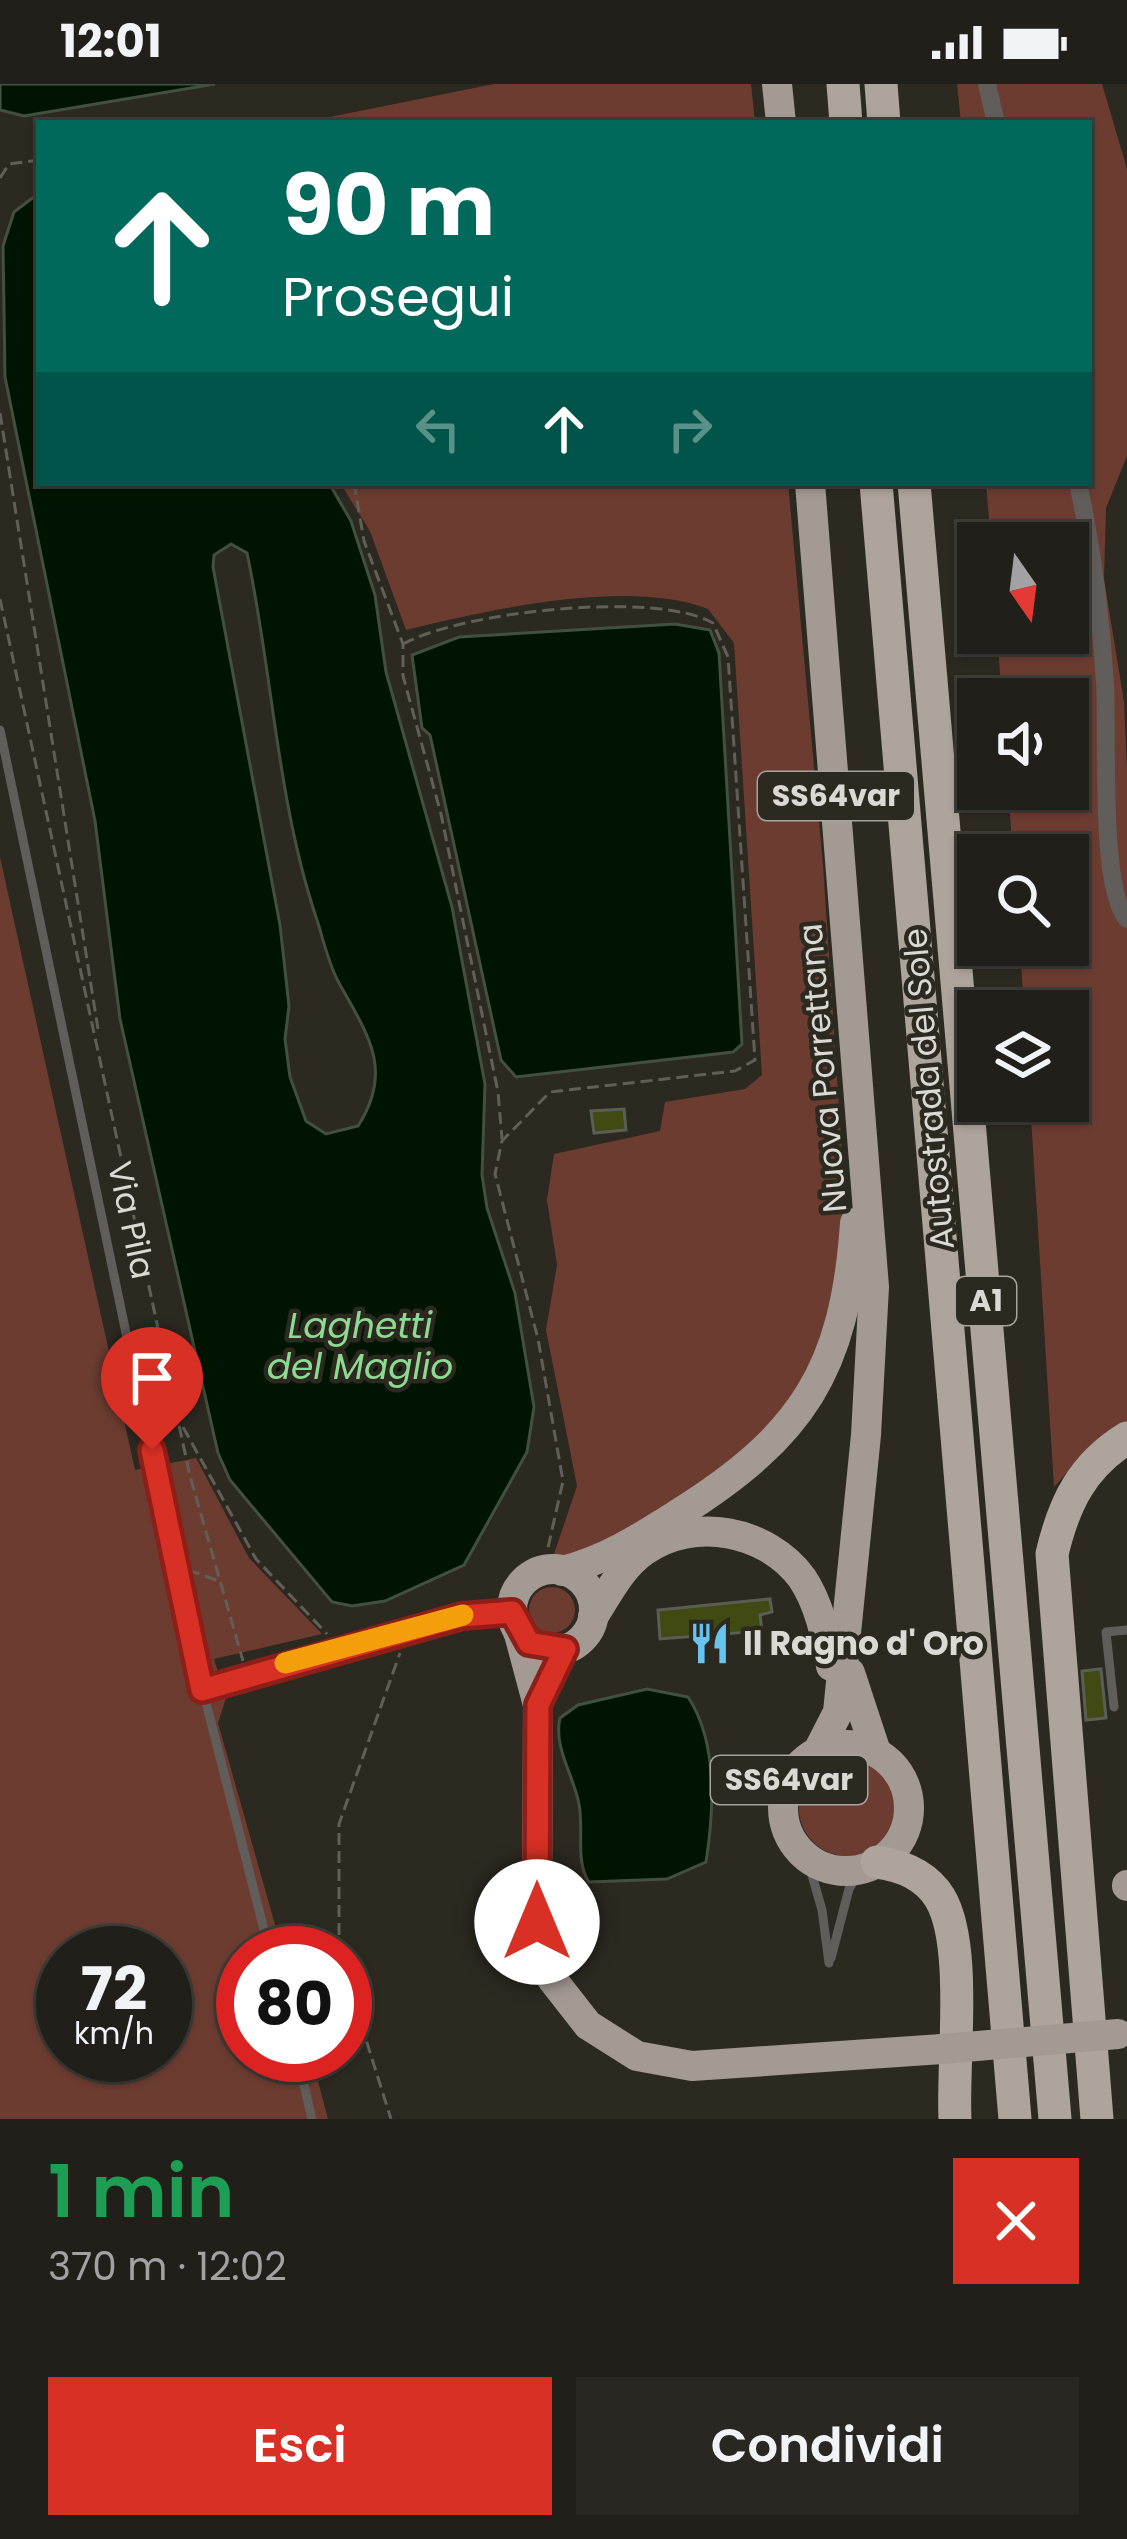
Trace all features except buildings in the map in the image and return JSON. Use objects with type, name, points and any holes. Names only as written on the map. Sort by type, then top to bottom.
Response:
[{"type":"highway","points":[[777,84],[781,120]]},
{"type":"highway","points":[[843,84],[846,120]]},
{"type":"highway","points":[[881,84],[884,120]]},
{"type":"highway","name":"Nuova Porrettana","points":[[810,486],[874,1286],[872,1359],[838,1712]]},
{"type":"highway","name":"Autostrada del Sole","points":[[876,486],[1016,2119]]},
{"type":"highway","name":"Autostrada del Sole","points":[[914,486],[1055,2119]]},
{"type":"highway","name":"SS64var","points":[[552,1571],[600,1560],[726,1484],[769,1449],[808,1403],[831,1358],[846,1307],[862,1109]]},
{"type":"highway","points":[[1097,2119],[1052,1554],[1066,1504],[1083,1475],[1127,1438]]},
{"type":"highway","name":"SS64var","points":[[538,1705],[565,1649],[584,1636],[616,1580],[647,1548],[706,1530],[751,1539],[788,1563],[812,1597],[838,1712],[818,1751]]},
{"type":"highway","points":[[565,1649],[540,1649],[516,1623],[517,1591],[552,1571],[590,1593],[593,1617]]},
{"type":"highway","name":"SS64var","points":[[516,1623],[538,1705],[537,1922],[542,1952],[566,2001],[610,2043],[663,2064],[799,2060],[1122,2033]]},
{"type":"highway","name":"SS64var","points":[[844,1646],[859,1712],[877,1752],[903,1779],[909,1816],[903,1835],[869,1866]]},
{"type":"highway","name":"SS64var","points":[[807,1858],[786,1828],[784,1792],[803,1761],[818,1751],[858,1745],[877,1752]]},
{"type":"highway","points":[[807,1858],[842,1871],[896,1865],[928,1883],[949,1920],[955,2119]]},
{"type":"street","points":[[987,84],[996,120]]},
{"type":"street","points":[[1078,486],[1105,680],[1110,854],[1118,909],[1127,919]]},
{"type":"street","points":[[221,1683],[462,1616],[516,1623]]},
{"type":"lane","name":"Via Pila","points":[[0,730],[202,1690],[263,1926]]},
{"type":"lane","points":[[1114,1707],[1106,1632],[1127,1630]]},
{"type":"lane","points":[[202,1690],[221,1683]]},
{"type":"lane","points":[[807,1858],[823,1910],[829,1963],[849,1888],[869,1866]]},
{"type":"lane","points":[[303,2082],[312,2119]]},
{"type":"path","points":[[0,178],[9,164],[36,160]]},
{"type":"path","points":[[0,412],[101,1049]]},
{"type":"path","points":[[355,486],[364,541],[403,644],[403,676],[440,814],[498,1092],[502,1141],[496,1195],[538,1339],[563,1480],[552,1571]]},
{"type":"path","points":[[0,598],[180,1421],[247,1675]]},
{"type":"path","points":[[403,644],[426,631],[489,616],[663,608],[713,622],[728,657],[755,1060],[735,1070],[550,1091],[502,1141]]},
{"type":"path","points":[[180,1421],[256,1559],[328,1636]]},
{"type":"path","points":[[177,1566],[220,1581]]},
{"type":"path","points":[[339,1926],[339,1824],[401,1651]]},
{"type":"path","points":[[372,2059],[391,2119]]},
{"type":"shaded area","points":[[494,84],[751,84],[755,120],[315,120]]},
{"type":"shaded area","points":[[957,84],[1102,84],[1127,169],[1127,456],[1106,508],[1104,579],[1124,702],[1127,768],[1127,1427],[1088,1450],[1054,1487],[1031,1122],[1089,1122],[1089,990],[1023,990],[1021,966],[1089,966],[1089,834],[1011,834],[1010,810],[1089,810],[1089,678],[1000,678],[999,654],[1089,654],[1089,522],[989,522],[986,486],[1092,486],[1092,120],[961,120]]},
{"type":"shaded area","points":[[342,486],[788,486],[823,865],[844,1184],[841,1277],[818,1357],[758,1445],[605,1546],[561,1556],[554,1554],[577,1486],[546,1330],[557,1265],[547,1200],[554,1154],[660,1131],[665,1102],[745,1089],[762,1075],[734,643],[708,609],[639,596],[558,600],[406,630],[370,531]]},
{"type":"shaded area","points":[[0,857],[135,1470],[196,1458],[249,1558],[322,1634],[214,1659],[226,1698],[218,1723],[275,1926],[216,1926],[216,2082],[318,2082],[328,2119],[0,2119]]},
{"type":"shaded area","points":[[552,1587],[568,1594],[575,1610],[568,1626],[552,1633],[536,1626],[529,1610],[536,1594]]},
{"type":"shaded area","points":[[847,1760],[881,1774],[895,1808],[881,1842],[847,1856],[813,1842],[799,1808],[813,1774]]},
{"type":"water","points":[[0,84],[215,84],[24,116],[0,110]]},
{"type":"water","name":"Laghetti del Maglio","points":[[36,195],[36,486],[331,486],[351,521],[375,595],[386,672],[452,907],[485,1084],[482,1175],[487,1208],[515,1293],[534,1407],[527,1452],[464,1565],[385,1601],[352,1606],[332,1602],[230,1480],[218,1453],[120,1019],[95,821],[5,377],[3,246],[14,212]],"holes":[[[231,544],[247,553],[284,786],[304,878],[335,976],[373,1053],[374,1087],[358,1126],[326,1134],[306,1121],[290,1077],[285,1039],[289,1006],[280,925],[214,555]]]},
{"type":"water","points":[[675,624],[710,630],[719,653],[742,1044],[733,1052],[516,1077],[501,1060],[430,735],[422,728],[412,655],[459,637]]},
{"type":"water","points":[[647,1689],[688,1697],[705,1735],[712,1799],[706,1862],[667,1879],[589,1882],[582,1865],[579,1804],[559,1740],[560,1718],[578,1705]]},
{"type":"slow traffic","points":[[285,1663],[463,1615]]},
{"type":"place","name":"Il Ragno d' Oro","points":[[709,1643]]},
{"type":"route","points":[[152,1450],[202,1690],[352,1643],[462,1616],[512,1612],[514,1624],[529,1643],[552,1651],[565,1649],[549,1673],[538,1705],[537,1922]]}]
